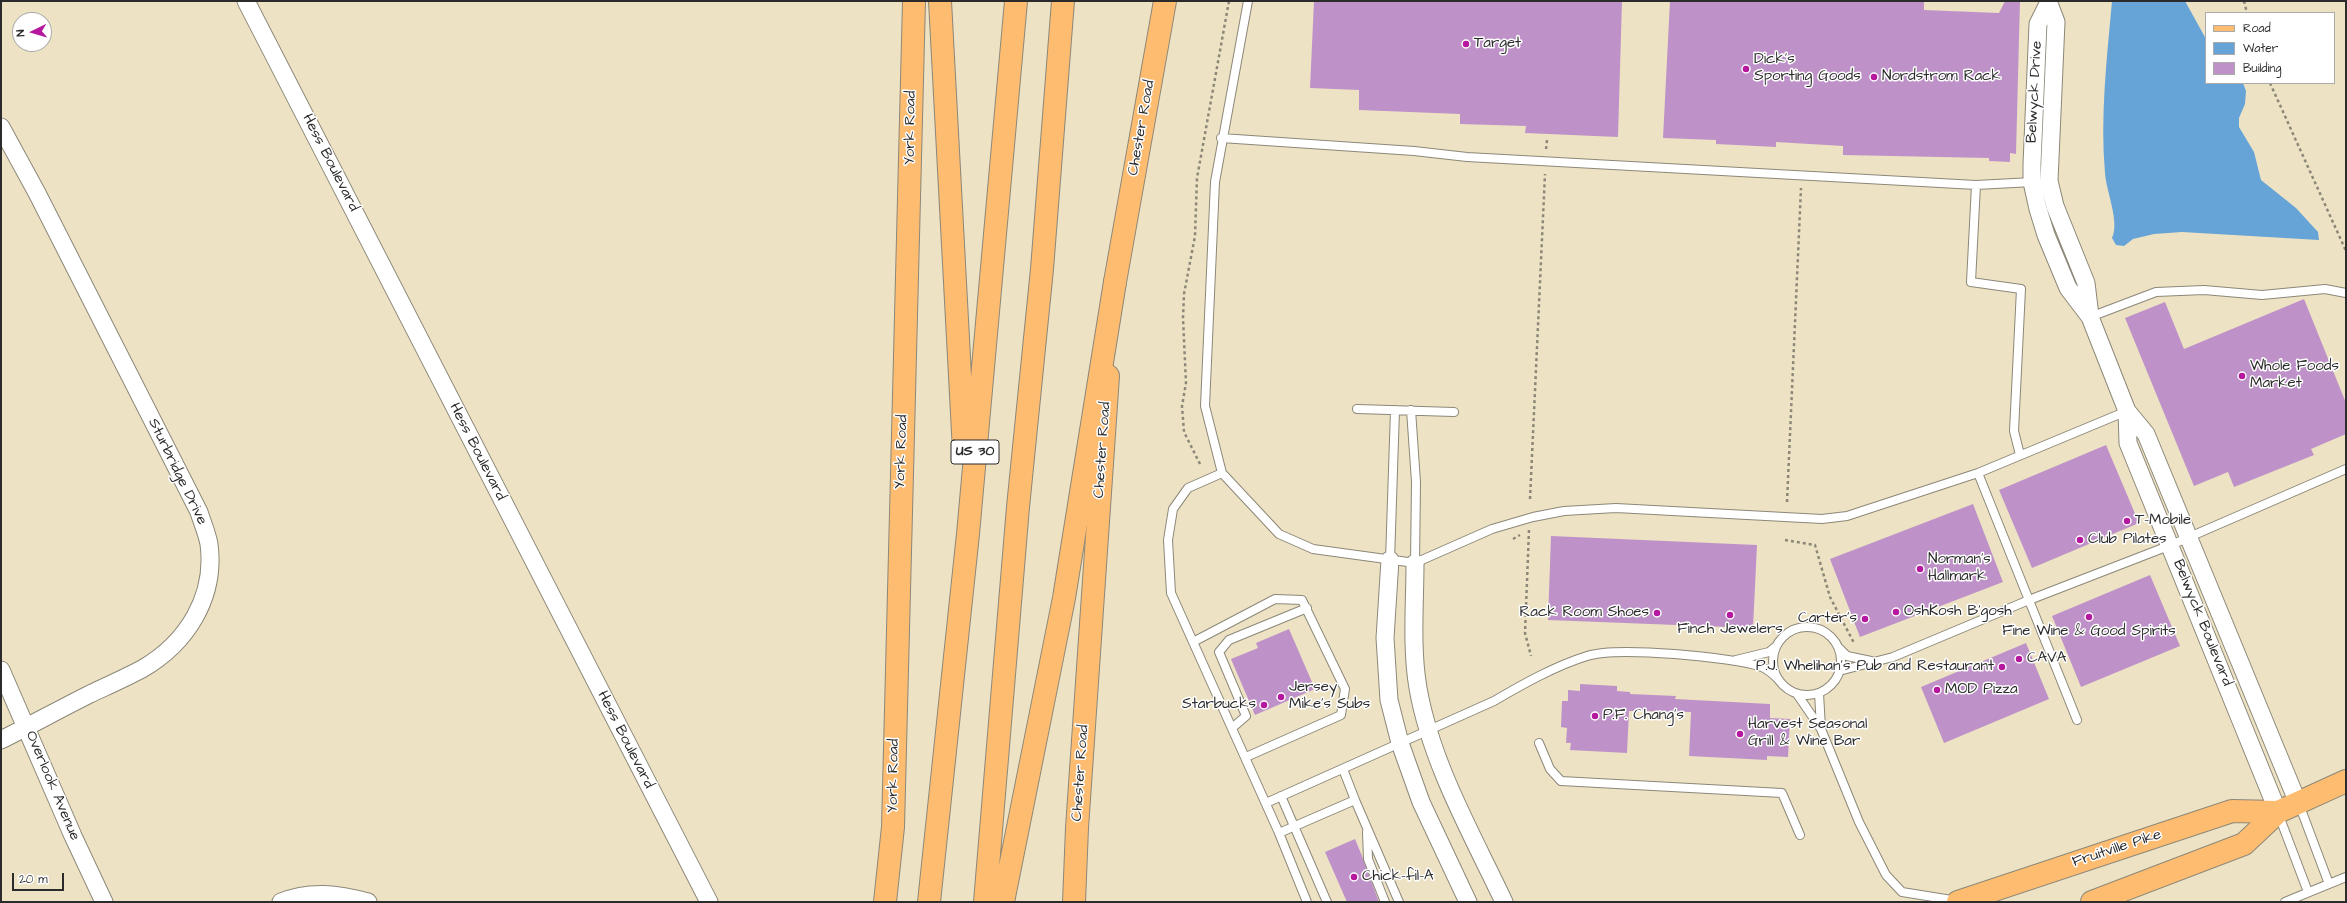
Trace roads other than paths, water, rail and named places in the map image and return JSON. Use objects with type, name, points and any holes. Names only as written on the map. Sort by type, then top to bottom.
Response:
[{"type":"main road","name":"York Road","points":[[885,902],[893,827],[914,1]]},
{"type":"main road","points":[[940,1],[968,534]]},
{"type":"main road","name":"US 30","points":[[929,902],[968,534],[1016,1]]},
{"type":"main road","points":[[984,902],[1018,508],[1042,269],[1064,1]]},
{"type":"main road","name":"Chester Road","points":[[1074,902],[1077,828],[1115,282],[1165,1]]},
{"type":"main road","points":[[1003,902],[1015,849],[1064,598],[1115,282]]},
{"type":"main road","name":"Fruitville Pike","points":[[2092,902],[2244,844],[2278,812],[2346,781]]},
{"type":"main road","name":"Fruitville Pike","points":[[1959,902],[2232,811],[2278,812]]},
{"type":"street","name":"Hess Boulevard","points":[[246,1],[709,902]]},
{"type":"street","name":"Belwyck Drive","points":[[2041,182],[2038,24],[2048,2]]},
{"type":"street","name":"Sturbridge Drive","points":[[1,127],[37,193],[199,512],[208,542],[210,556],[210,571],[204,598],[196,616],[178,640],[141,669],[1,740]]},
{"type":"street","name":"Belwyck Boulevard","points":[[2041,182],[2046,235],[2068,288],[2090,317],[2127,411],[2146,434],[2190,537],[2298,803]]},
{"type":"street","name":"Belwyck Boulevard","points":[[2127,411],[2128,443],[2171,545],[2278,812]]},
{"type":"street","points":[[1390,560],[1385,638],[1389,700],[1400,743],[1421,802],[1468,902]]},
{"type":"street","points":[[1416,563],[1414,625],[1418,687],[1429,730],[1451,788],[1504,902]]},
{"type":"street","name":"Overlook Avenue","points":[[1,670],[73,836],[104,902]]},
{"type":"street","points":[[281,902],[294,897],[320,893],[342,895],[368,902]]},
{"type":"lane","points":[[1248,1],[1221,138],[1215,182],[1205,406],[1222,473],[1279,534],[1313,550],[1416,563],[1492,529],[1533,517],[1564,511],[1616,508],[1822,519],[1847,516],[1978,473],[2127,411]]},
{"type":"lane","points":[[1221,138],[1546,161],[1801,176],[1976,185],[2041,182]]},
{"type":"lane","points":[[1976,185],[1971,282],[2021,289],[2014,431],[2020,455]]},
{"type":"lane","points":[[2090,317],[2156,292],[2204,290],[2262,295],[2325,289],[2346,293]]},
{"type":"lane","points":[[1357,409],[1454,412]]},
{"type":"lane","points":[[1390,560],[1395,410]]},
{"type":"lane","points":[[1410,410],[1416,482],[1416,563]]},
{"type":"lane","points":[[1839,671],[1893,657],[2029,600],[2171,545],[2346,469]]},
{"type":"lane","points":[[1222,473],[1188,488],[1173,509],[1168,540],[1171,593],[1246,757],[1307,902]]},
{"type":"lane","points":[[1978,473],[2077,720]]},
{"type":"lane","points":[[1193,642],[1275,600],[1302,600],[1345,689],[1341,715],[1246,757]]},
{"type":"lane","points":[[1232,728],[1246,716],[1219,652],[1229,640],[1307,608]]},
{"type":"lane","points":[[1735,660],[1769,652],[1776,646],[1782,637],[1792,630],[1802,627],[1813,627],[1823,631],[1847,656],[1874,662]]},
{"type":"lane","points":[[1776,646],[1773,663],[1778,680]]},
{"type":"lane","points":[[1266,803],[1494,702],[1529,681],[1588,655],[1620,652],[1735,660],[1764,668],[1786,689],[1797,694],[1808,695],[1819,693],[1828,688],[1839,671],[1841,659],[1838,647]]},
{"type":"lane","points":[[1819,693],[1821,729]]},
{"type":"lane","points":[[1797,694],[1821,729],[1854,811],[1880,866],[1902,892],[1959,902]]},
{"type":"lane","points":[[1539,742],[1550,769],[1561,781],[1782,793],[1800,835]]},
{"type":"lane","points":[[1343,769],[1399,902]]},
{"type":"lane","points":[[1281,796],[1327,902]]},
{"type":"lane","points":[[1279,834],[1356,800]]},
{"type":"lane","points":[[2298,803],[2329,884]]},
{"type":"lane","points":[[2278,812],[2308,892]]},
{"type":"lane","points":[[1366,826],[1368,859],[1385,902]]},
{"type":"lane","points":[[2285,902],[2346,877]]},
{"type":"water","points":[[2112,1],[2185,1],[2205,37],[2205,84],[2243,84],[2246,91],[2245,104],[2239,118],[2239,127],[2254,152],[2261,180],[2296,208],[2318,232],[2319,240],[2182,232],[2154,234],[2133,239],[2124,246],[2116,245],[2112,238],[2114,231],[2114,215],[2105,173],[2103,130],[2106,65]]},
{"type":"place","name":"Target","points":[[1466,44]]},
{"type":"place","name":"Dick's Sporting Goods","points":[[1746,69]]},
{"type":"place","name":"Nordstrom Rack","points":[[1874,77]]},
{"type":"place","name":"Whole Foods Market","points":[[2242,376]]},
{"type":"place","name":"T-Mobile","points":[[2127,521]]},
{"type":"place","name":"Club Pilates","points":[[2080,540]]},
{"type":"place","name":"Norman's Hallmark","points":[[1920,569]]},
{"type":"place","name":"OshKosh B'gosh","points":[[1896,612]]},
{"type":"place","name":"Rack Room Shoes","points":[[1657,613]]},
{"type":"place","name":"Finch Jewelers","points":[[1730,615]]},
{"type":"place","name":"Fine Wine & Good Spirits","points":[[2089,617]]},
{"type":"place","name":"Carter's","points":[[1865,619]]},
{"type":"place","name":"CAVA","points":[[2019,659]]},
{"type":"place","name":"P.J. Whelihan's Pub and Restaurant","points":[[2002,667]]},
{"type":"place","name":"MOD Pizza","points":[[1937,690]]},
{"type":"place","name":"Jersey Mike's Subs","points":[[1281,697]]},
{"type":"place","name":"Starbucks","points":[[1264,705]]},
{"type":"place","name":"P.F. Chang's","points":[[1595,716]]},
{"type":"place","name":"Harvest Seasonal Grill & Wine Bar","points":[[1740,734]]},
{"type":"place","name":"Chick-fil-A","points":[[1354,877]]}]
